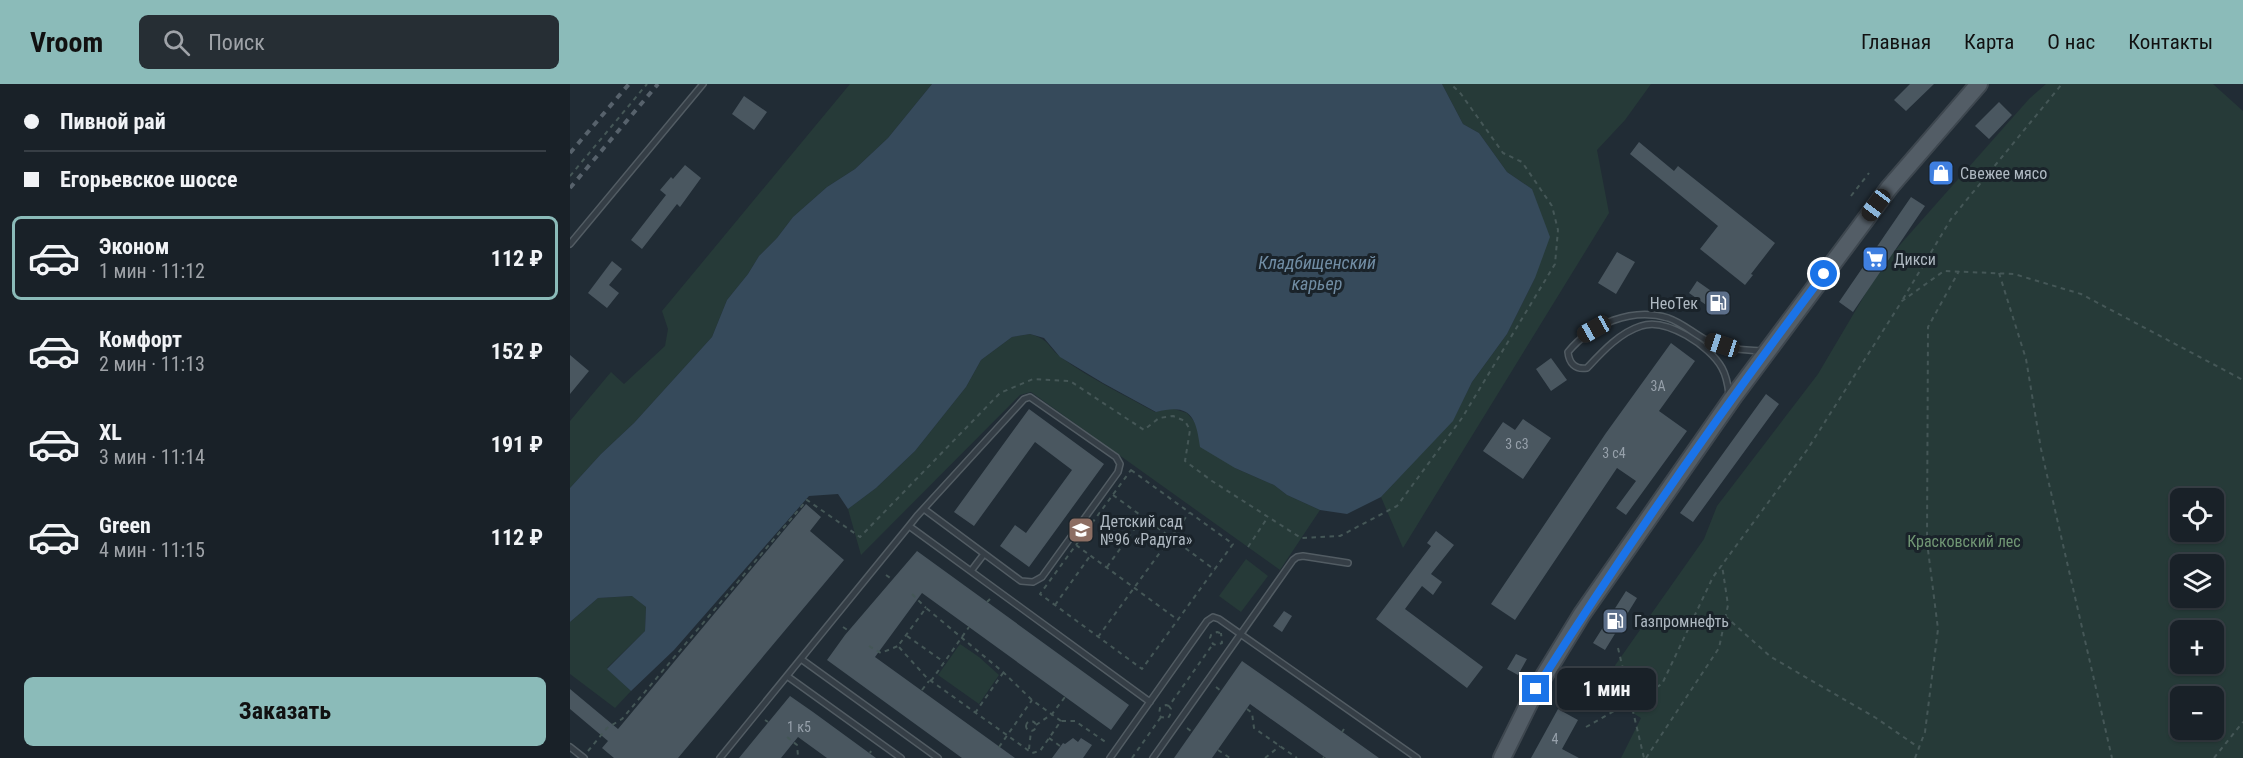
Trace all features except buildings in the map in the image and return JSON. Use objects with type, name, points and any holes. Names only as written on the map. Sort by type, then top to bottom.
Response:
[{"type":"main road","points":[[1502,758],[1536,689],[1582,614],[1730,402],[1889,188],[1979,84]]},
{"type":"lane","points":[[570,244],[703,84]]},
{"type":"lane","points":[[1730,402],[1728,381],[1722,367],[1714,357],[1692,340],[1665,325],[1654,323],[1631,330],[1601,352],[1587,368],[1580,369],[1573,364],[1568,352],[1582,336],[1602,324],[1633,316],[1650,315],[1668,318],[1708,341],[1736,350],[1767,351]]},
{"type":"lane","points":[[720,758],[909,526],[924,509],[1024,399],[1030,397],[1116,457],[1120,464],[1118,472],[1042,577],[1033,582],[1021,581],[924,509]]},
{"type":"lane","points":[[909,526],[1150,702]]},
{"type":"lane","points":[[971,572],[984,554]]},
{"type":"lane","points":[[1153,758],[1297,557],[1348,563]]},
{"type":"lane","points":[[1110,758],[1207,621],[1213,617],[1417,758]]},
{"type":"lane","points":[[801,659],[938,758]]},
{"type":"lane","points":[[787,676],[901,758]]},
{"type":"lane","points":[[570,747],[583,758]]},
{"type":"path","points":[[570,176],[647,84]]},
{"type":"path","points":[[583,758],[607,728],[622,719],[807,500],[860,537],[1000,393],[1033,379],[1070,381],[1144,430],[1159,418],[1173,416],[1185,421],[1190,430],[1185,461],[1301,538],[1340,536],[1397,506],[1462,418],[1555,264],[1558,231],[1552,206],[1522,162],[1503,153],[1461,94],[1451,84]]},
{"type":"path","points":[[1586,727],[1662,684],[1713,577],[1807,450],[1951,219],[2062,84]]},
{"type":"path","points":[[1851,196],[1869,173]]},
{"type":"path","points":[[1902,301],[1944,271],[2014,274],[2081,294],[2243,380]]},
{"type":"path","points":[[1915,758],[1925,732],[1938,629],[1927,542],[1928,327],[1959,271]]},
{"type":"path","points":[[1998,273],[2026,359],[2041,449],[2112,758]]},
{"type":"path","points":[[1131,470],[1189,512],[1233,544],[1142,669],[1040,594],[1131,470]]},
{"type":"path","points":[[1105,490],[1215,570]]},
{"type":"path","points":[[1098,637],[1189,512]]},
{"type":"path","points":[[1248,547],[1268,517]]},
{"type":"path","points":[[1107,567],[1143,518]]},
{"type":"path","points":[[1069,540],[1178,620]]},
{"type":"path","points":[[1055,605],[1091,556]]},
{"type":"path","points":[[1645,758],[1719,648],[1728,605],[1722,565]]},
{"type":"path","points":[[886,575],[893,580]]},
{"type":"path","points":[[912,594],[1032,700],[1061,721],[1075,721],[1107,743]]},
{"type":"path","points":[[869,646],[881,653],[898,646],[926,608]]},
{"type":"path","points":[[1725,615],[1771,657],[1876,718],[1919,747]]},
{"type":"path","points":[[843,627],[849,631]]},
{"type":"path","points":[[922,690],[969,627]]},
{"type":"path","points":[[1220,633],[1222,643],[1213,644],[1210,642],[1211,635],[1220,633]]},
{"type":"path","points":[[906,636],[944,662]]},
{"type":"path","points":[[1132,758],[1160,718],[1160,708],[1170,704],[1213,644]]},
{"type":"path","points":[[898,646],[930,681],[1029,751],[1035,753],[1040,751],[1061,721]]},
{"type":"path","points":[[1618,648],[1645,758]]},
{"type":"path","points":[[975,713],[1003,672]]},
{"type":"path","points":[[1216,687],[1221,691]]},
{"type":"path","points":[[1031,731],[1052,714],[1065,697]]},
{"type":"path","points":[[1154,716],[1168,718],[1171,708],[1166,699]]},
{"type":"path","points":[[999,747],[1032,700]]},
{"type":"path","points":[[1247,709],[1252,713],[1254,728],[1297,758]]},
{"type":"path","points":[[1020,719],[1031,731]]},
{"type":"path","points":[[1027,724],[1031,721],[1036,725]]},
{"type":"path","points":[[2214,758],[2243,722]]},
{"type":"path","points":[[1187,728],[1192,732]]},
{"type":"path","points":[[1029,751],[1031,731]]},
{"type":"path","points":[[787,737],[797,746],[799,757]]},
{"type":"path","points":[[1049,738],[1060,746]]},
{"type":"path","points":[[1266,758],[1280,746]]},
{"type":"path","points":[[1218,750],[1230,758]]},
{"type":"green space","points":[[850,84],[932,84],[888,138],[855,169],[827,187],[793,217],[759,256],[727,300],[712,337],[634,423],[570,488],[570,421],[611,372],[624,384],[665,346],[668,329],[662,311]]},
{"type":"green space","points":[[1442,84],[1651,84],[1625,120],[1597,150],[1609,213],[1403,548],[1381,497],[1453,420],[1472,382],[1507,334],[1535,278],[1532,189],[1507,172],[1479,133],[1463,124]]},
{"type":"green space","name":"Красковский лес","points":[[2046,84],[2213,84],[2243,111],[2243,758],[1621,758],[1641,718],[1597,691],[1704,539],[1717,506],[1818,374],[1883,264],[2029,99]]},
{"type":"green space","points":[[1030,334],[1046,342],[1057,354],[1084,373],[1155,412],[1171,408],[1187,413],[1235,468],[1274,485],[1287,495],[1320,510],[1280,570],[1031,392],[1020,395],[861,555],[848,509],[876,488],[915,451],[966,387],[981,360],[1012,337]]},
{"type":"green space","points":[[1246,559],[1268,576],[1241,612],[1219,596]]},
{"type":"green space","points":[[633,596],[646,607],[645,631],[607,668],[631,691],[615,708],[570,674],[570,622],[598,598]]},
{"type":"green space","points":[[960,644],[999,675],[979,704],[938,675]]},
{"type":"water","name":"Кладбищенский карьер","points":[[932,84],[1442,84],[1463,124],[1479,133],[1507,172],[1532,189],[1550,237],[1535,278],[1507,334],[1472,382],[1453,421],[1381,497],[1347,514],[1320,510],[1287,495],[1274,485],[1235,468],[1200,447],[1193,420],[1184,411],[1177,409],[1156,412],[1060,357],[1044,338],[1030,334],[1012,337],[981,360],[966,387],[915,451],[876,488],[848,509],[838,494],[809,496],[674,650],[631,691],[607,669],[645,631],[646,607],[632,596],[598,598],[570,622],[570,488],[634,423],[712,337],[727,300],[759,256],[793,217],[827,187],[855,169],[888,138]]},
{"type":"railway","points":[[570,153],[629,84]]},
{"type":"railway","points":[[570,188],[658,84]]},
{"type":"place","name":"Свежее мясо","points":[[1941,173]]},
{"type":"place","name":"Дикси","points":[[1875,259]]},
{"type":"place","name":"НеоТек","points":[[1718,303]]},
{"type":"place","name":"Детский сад №96 «Радуга»","points":[[1081,530]]},
{"type":"place","name":"Газпромнефть","points":[[1615,621]]},
{"type":"route","points":[[1536,689],[1582,614],[1642,527],[1734,396],[1824,274]]}]
